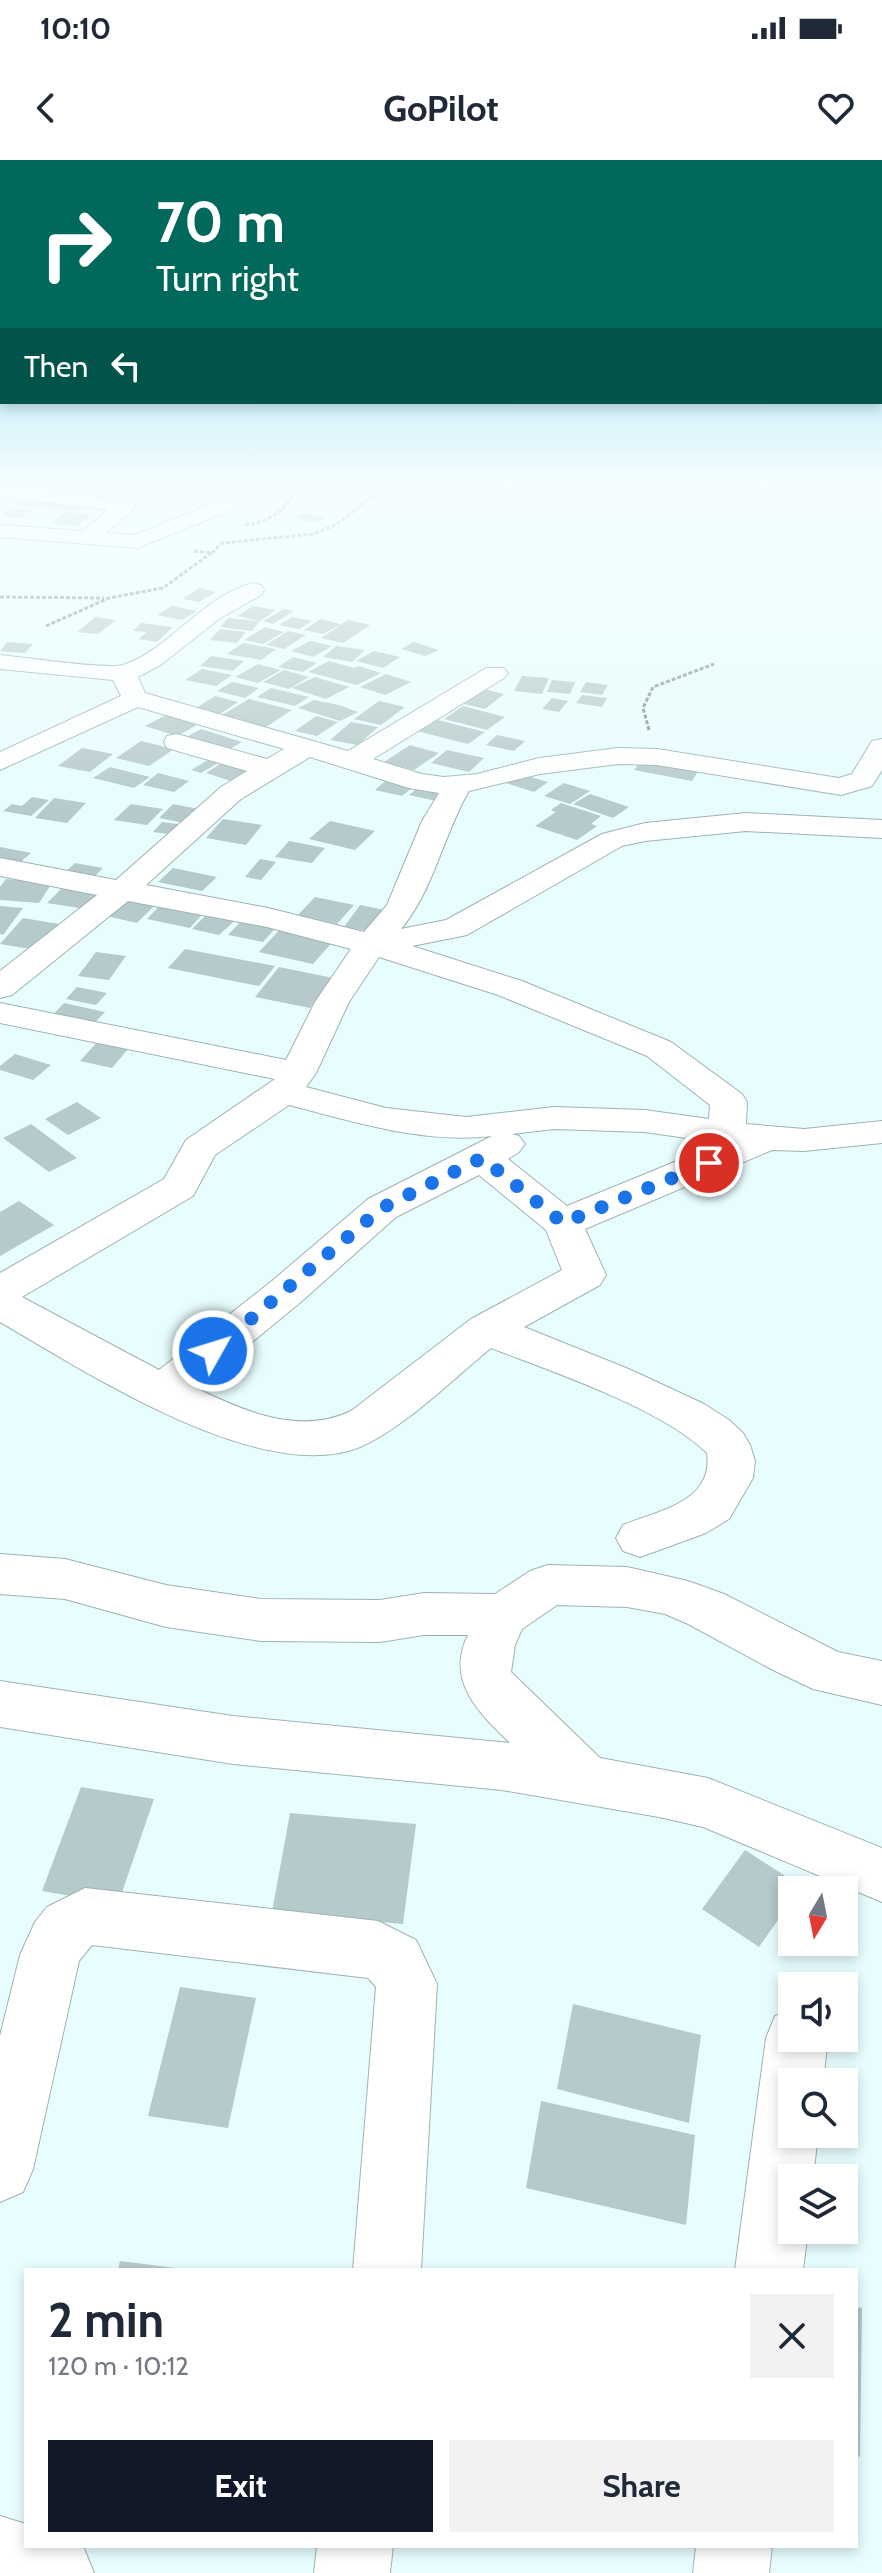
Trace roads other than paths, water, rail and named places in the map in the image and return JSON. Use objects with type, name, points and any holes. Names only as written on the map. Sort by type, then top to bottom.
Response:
[{"type":"street","points":[[0,762],[130,686],[153,659],[211,614],[250,592]]},
{"type":"street","points":[[0,662],[130,686],[419,782],[458,785],[519,770],[595,758],[657,757],[841,787],[862,780],[882,747]]},
{"type":"street","points":[[350,761],[495,673]]},
{"type":"street","points":[[177,742],[270,769]]},
{"type":"street","points":[[0,988],[125,888],[214,807],[307,747]]},
{"type":"street","points":[[0,1291],[179,1187],[199,1148],[291,1082],[332,1002],[371,944],[402,908],[437,821],[458,785]]},
{"type":"street","points":[[371,944],[456,928],[612,840],[636,834],[679,827],[741,824],[842,825],[882,829]]},
{"type":"street","points":[[0,867],[125,888],[268,918],[371,944],[510,988],[659,1049],[729,1102],[726,1133]]},
{"type":"street","points":[[0,1013],[291,1082],[385,1119],[466,1128],[554,1118],[645,1121],[767,1138],[804,1140],[882,1132]]},
{"type":"street","points":[[163,1390],[287,1291],[382,1208],[554,1118]]},
{"type":"street","points":[[563,1223],[767,1138]]},
{"type":"street","points":[[0,1303],[102,1361],[253,1431],[315,1440],[343,1435],[367,1423],[486,1329],[585,1275],[563,1223],[482,1158]]},
{"type":"street","points":[[486,1329],[584,1366],[705,1427],[727,1445],[731,1467],[727,1490],[710,1509],[640,1538]]},
{"type":"street","points":[[0,1574],[65,1579],[166,1606],[261,1620],[380,1621],[424,1614],[504,1615]]},
{"type":"street","points":[[584,1778],[492,1687],[485,1672],[489,1645],[504,1615],[548,1585],[627,1587],[670,1595],[706,1609],[791,1655],[832,1673],[882,1683]]},
{"type":"street","points":[[0,1704],[233,1740],[502,1766],[584,1778],[708,1803],[882,1875]]},
{"type":"street","points":[[0,2169],[50,1955],[67,1926],[77,1920],[85,1916],[378,1950],[395,1961],[407,1984],[387,2268]]},
{"type":"street","points":[[769,2268],[795,2052]]},
{"type":"street","points":[[352,2573],[355,2548]]},
{"type":"street","points":[[731,2573],[734,2548]]},
{"type":"street","points":[[0,2554],[56,2573]]}]
